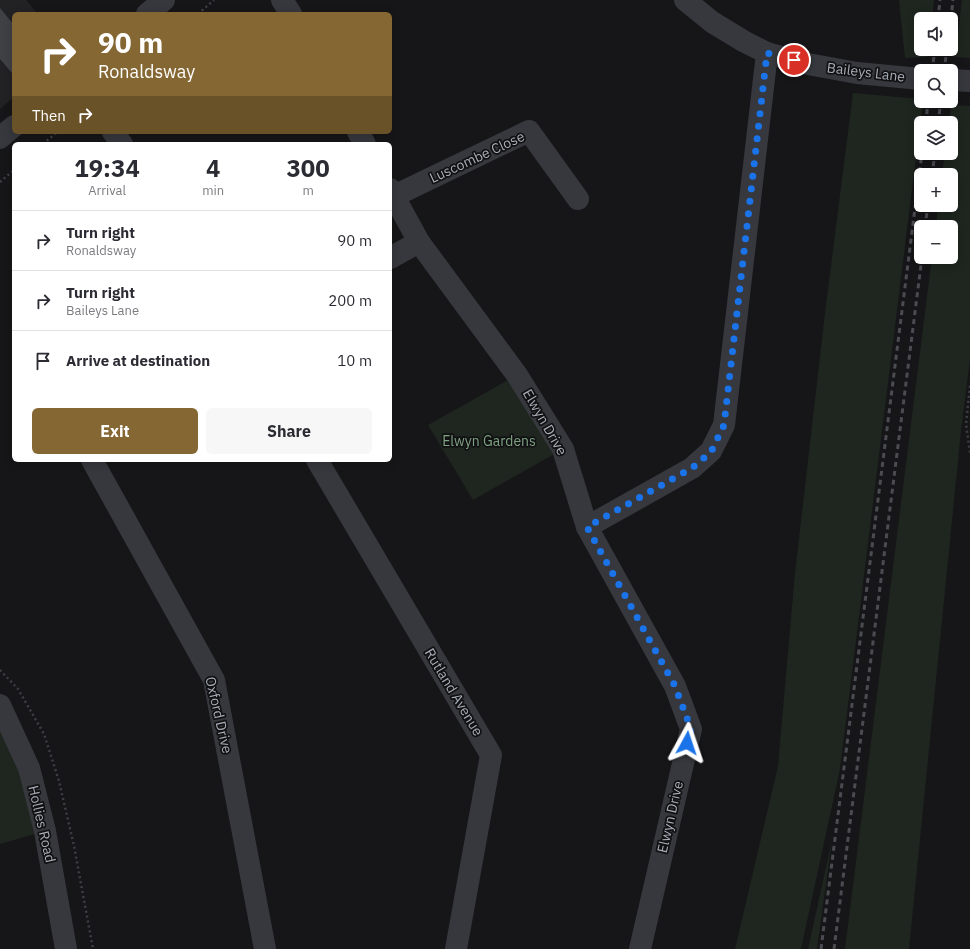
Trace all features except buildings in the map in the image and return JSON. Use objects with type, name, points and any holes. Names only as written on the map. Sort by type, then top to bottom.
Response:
[{"type":"street","points":[[149,12],[164,0]]},
{"type":"street","points":[[282,0],[290,12]]},
{"type":"street","name":"Baileys Lane","points":[[685,0],[712,22],[745,42],[767,53],[808,64],[857,73],[914,78]]},
{"type":"street","points":[[587,527],[692,468],[711,452],[724,425],[767,53]]},
{"type":"street","points":[[958,80],[970,81]]},
{"type":"street","points":[[0,138],[12,128]]},
{"type":"street","name":"Luscombe Close","points":[[392,193],[529,131],[578,199]]},
{"type":"street","name":"Elwyn Drive","points":[[392,193],[419,242],[517,375],[563,449],[587,527],[675,686],[691,729],[640,949]]},
{"type":"street","points":[[392,257],[419,242]]},
{"type":"street","name":"Oxford Drive","points":[[93,462],[214,680],[265,949]]},
{"type":"street","name":"Rutland Avenue","points":[[318,462],[491,755],[461,948]]},
{"type":"street","name":"Hollies Road","points":[[0,705],[29,768],[45,831],[66,949]]},
{"type":"path","points":[[200,12],[214,0]]},
{"type":"path","points":[[45,142],[55,134]]},
{"type":"path","points":[[0,182],[12,172]]},
{"type":"path","points":[[970,386],[966,424],[970,453]]},
{"type":"shaded area","points":[[0,0],[26,0],[36,12],[12,12],[12,99],[0,109]]},
{"type":"green space","points":[[899,0],[934,0],[933,12],[914,12],[914,56],[927,57],[905,58]]},
{"type":"green space","points":[[962,0],[970,0],[970,58],[955,57],[958,56],[958,33]]},
{"type":"green space","points":[[853,93],[914,98],[914,108],[922,108],[921,116],[914,116],[914,160],[916,160],[840,769],[801,949],[735,949],[778,766],[795,573],[825,313]]},
{"type":"green space","points":[[958,105],[970,106],[970,359],[961,431],[909,949],[845,949],[931,264],[958,264],[958,220],[937,220],[937,212],[958,212],[958,168],[943,168],[944,160],[958,160],[958,116],[950,116],[951,108],[958,108]]},
{"type":"green space","name":"Elwyn Gardens","points":[[517,375],[563,449],[473,500],[428,425]]},
{"type":"green space","points":[[0,705],[45,831],[0,844]]},
{"type":"green space","points":[[832,840],[817,949],[808,949]]},
{"type":"railway","points":[[939,12],[940,0]]},
{"type":"railway","points":[[952,12],[953,0]]},
{"type":"railway","points":[[933,64],[934,56]]},
{"type":"railway","points":[[945,64],[946,56]]},
{"type":"railway","points":[[927,108],[927,116]]},
{"type":"railway","points":[[939,116],[940,108]]},
{"type":"railway","points":[[821,949],[921,160]]},
{"type":"railway","points":[[933,168],[934,160]]},
{"type":"railway","points":[[926,220],[927,212]]},
{"type":"railway","points":[[834,949],[921,264]]},
{"type":"route","points":[[687,743],[691,729],[675,686],[587,527],[692,468],[711,452],[724,425],[767,53],[794,60]]}]
